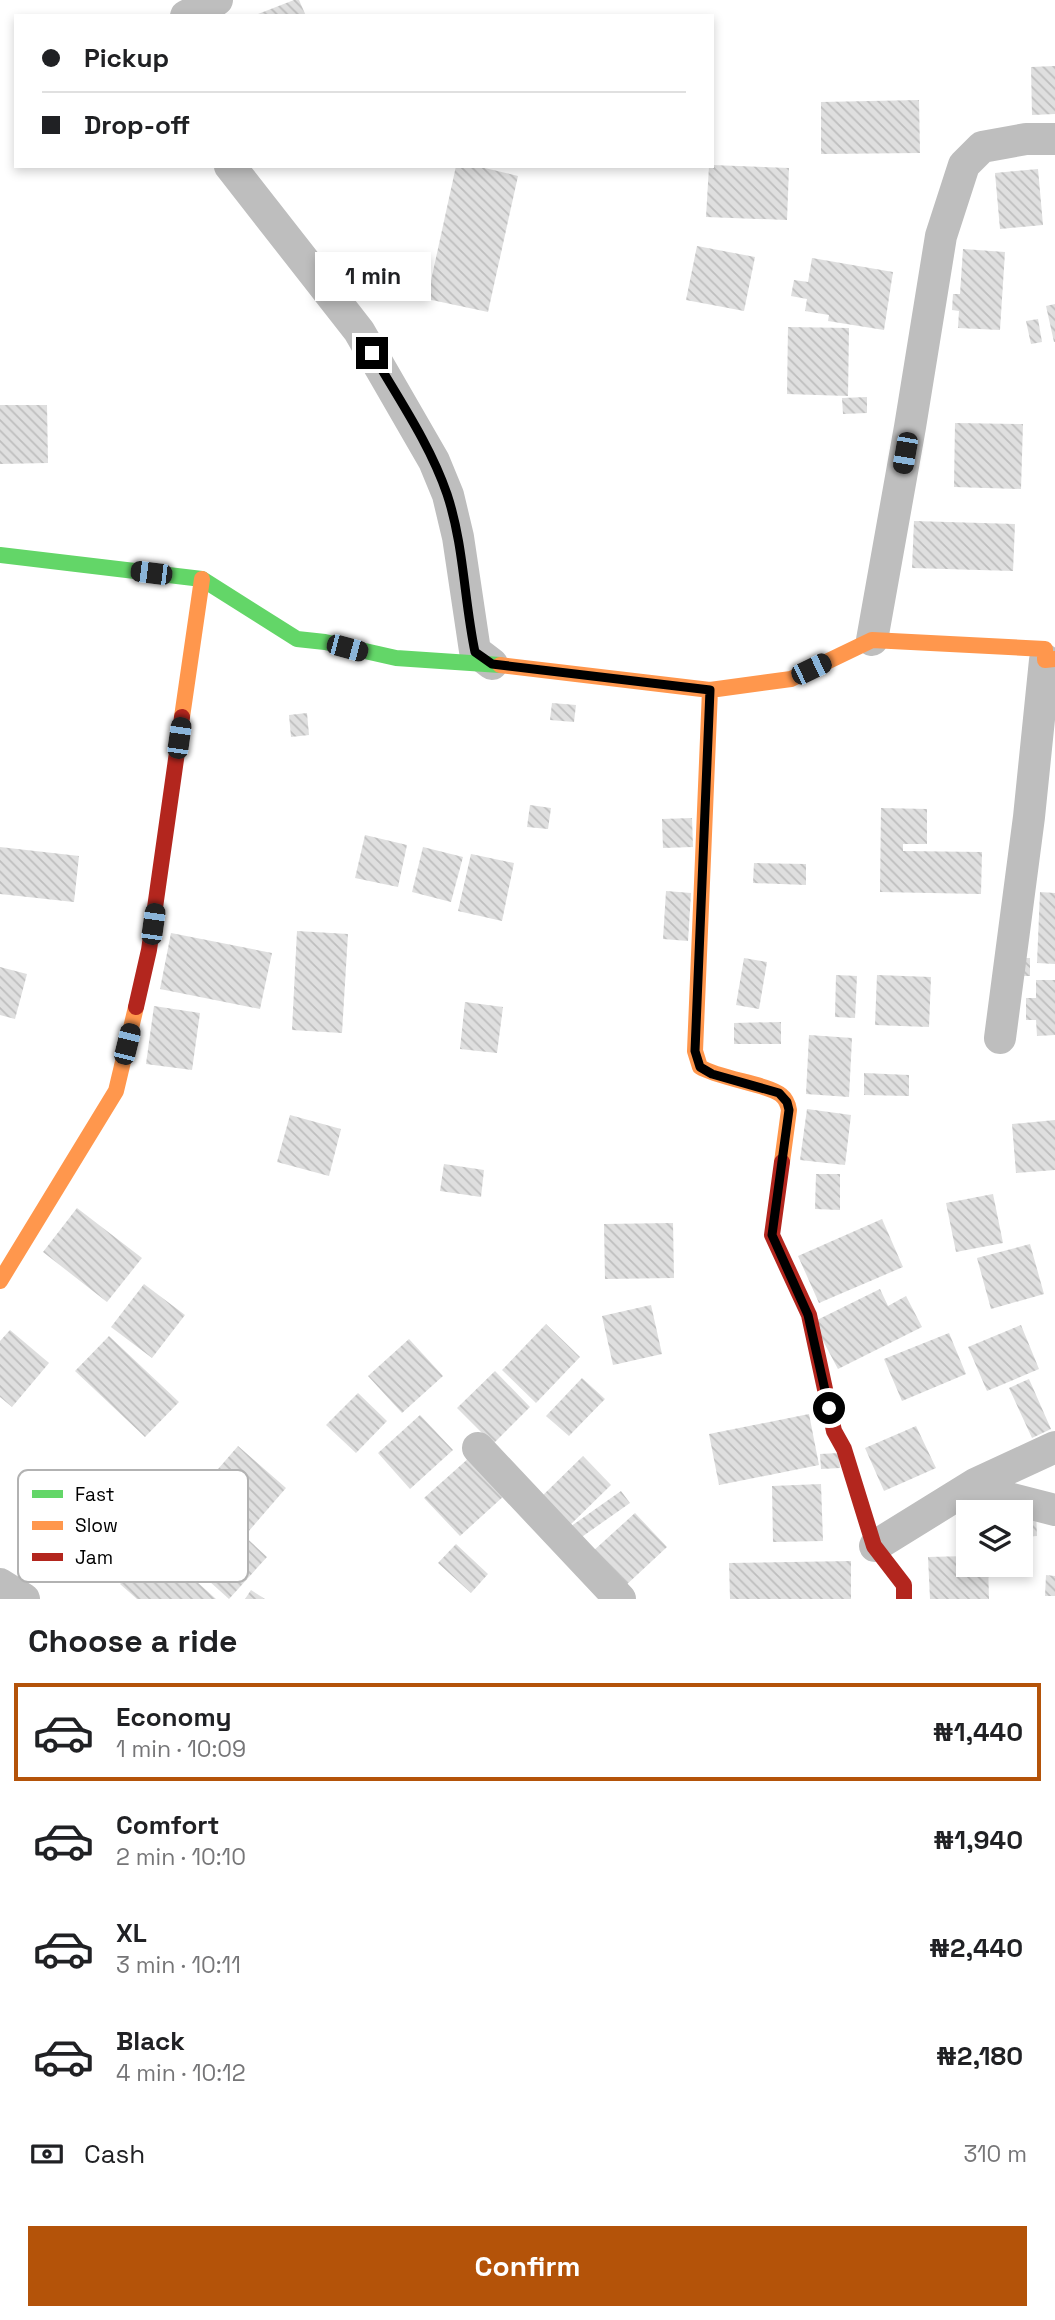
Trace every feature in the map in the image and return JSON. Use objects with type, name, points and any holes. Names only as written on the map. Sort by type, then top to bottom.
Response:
[{"type":"street","points":[[190,14],[217,0]]},
{"type":"street","points":[[872,640],[941,236],[964,164],[982,147],[1026,139],[1055,139]]},
{"type":"street","points":[[232,168],[359,331],[434,461],[448,495],[458,537],[475,652],[492,664]]},
{"type":"street","points":[[0,555],[202,579],[297,639],[326,642],[396,658],[492,664],[710,690],[791,679],[872,640],[1045,649],[1050,659],[1000,1038]]},
{"type":"street","points":[[0,1281],[116,1091],[149,950],[202,579]]},
{"type":"street","points":[[710,690],[695,1051],[700,1067],[712,1074],[779,1093],[787,1102],[789,1110],[772,1235],[808,1315],[834,1431],[844,1449],[875,1546],[904,1585],[904,1599]]},
{"type":"street","points":[[875,1546],[969,1488],[1055,1447]]},
{"type":"street","points":[[478,1448],[620,1599]]},
{"type":"street","points":[[969,1488],[1055,1510]]},
{"type":"street","points":[[0,1584],[24,1599]]},
{"type":"building","points":[[299,0],[305,14],[258,14]]},
{"type":"building","points":[[1055,66],[1055,114],[1032,115],[1031,67]]},
{"type":"building","points":[[919,100],[920,153],[821,154],[821,102]]},
{"type":"building","points":[[714,165],[789,168],[787,220],[706,217],[709,168],[714,168]]},
{"type":"building","points":[[456,168],[484,168],[518,176],[488,312],[427,299]]},
{"type":"building","points":[[1038,169],[1043,225],[1000,229],[995,173]]},
{"type":"building","points":[[697,246],[755,257],[744,311],[686,300]]},
{"type":"building","points":[[963,249],[1005,252],[1000,330],[958,328],[959,311],[952,310],[953,294],[960,294]]},
{"type":"building","points":[[812,258],[893,272],[884,330],[828,321],[829,315],[805,311],[807,299],[791,296],[794,280],[808,282]]},
{"type":"building","points":[[1055,304],[1055,342],[1054,342],[1046,306]]},
{"type":"building","points":[[1038,319],[1042,342],[1031,344],[1026,321]]},
{"type":"building","points":[[788,327],[849,328],[848,396],[787,394]]},
{"type":"building","points":[[867,397],[867,413],[843,414],[842,398]]},
{"type":"building","points":[[0,405],[47,405],[48,463],[0,464]]},
{"type":"building","points":[[955,423],[1023,424],[1021,489],[954,487]]},
{"type":"building","points":[[914,521],[1015,524],[1013,571],[912,568]]},
{"type":"building","points":[[552,703],[576,705],[574,722],[550,720]]},
{"type":"building","points":[[307,713],[309,735],[291,737],[289,715]]},
{"type":"building","points":[[530,805],[551,808],[548,829],[527,827]]},
{"type":"building","points":[[881,808],[927,809],[927,844],[903,844],[903,851],[982,852],[981,894],[880,892]]},
{"type":"building","points":[[692,818],[693,847],[663,848],[662,819]]},
{"type":"building","points":[[365,835],[407,845],[398,887],[355,878]]},
{"type":"building","points":[[0,847],[79,856],[74,902],[0,894]]},
{"type":"building","points":[[423,847],[463,857],[451,902],[412,892]]},
{"type":"building","points":[[471,854],[514,863],[502,921],[458,911]]},
{"type":"building","points":[[754,863],[806,864],[806,885],[753,883]]},
{"type":"building","points":[[666,891],[691,893],[688,941],[663,939]]},
{"type":"building","points":[[1040,892],[1055,893],[1055,964],[1037,963]]},
{"type":"building","points":[[297,931],[348,934],[342,1033],[292,1030]]},
{"type":"building","points":[[171,933],[272,953],[260,1009],[160,989]]},
{"type":"building","points":[[744,958],[767,962],[759,1009],[736,1005]]},
{"type":"building","points":[[1017,958],[1030,958],[1030,976],[1017,976]]},
{"type":"building","points":[[0,967],[27,974],[15,1019],[0,1015]]},
{"type":"building","points":[[836,975],[857,976],[855,1018],[835,1017]]},
{"type":"building","points":[[877,975],[931,977],[929,1027],[875,1025]]},
{"type":"building","points":[[1036,980],[1055,980],[1055,1035],[1037,1036],[1036,1020],[1026,1020],[1026,998],[1036,998]]},
{"type":"building","points":[[465,1002],[503,1007],[497,1053],[460,1049]]},
{"type":"building","points":[[154,1006],[200,1013],[192,1070],[146,1064]]},
{"type":"building","points":[[781,1022],[781,1044],[734,1044],[734,1023]]},
{"type":"building","points":[[809,1035],[852,1038],[849,1097],[806,1094]]},
{"type":"building","points":[[864,1073],[909,1075],[909,1096],[864,1095]]},
{"type":"building","points":[[807,1109],[851,1115],[845,1165],[800,1160]]},
{"type":"building","points":[[290,1115],[341,1129],[329,1176],[277,1162]]},
{"type":"building","points":[[1055,1120],[1055,1170],[1016,1173],[1012,1124]]},
{"type":"building","points":[[444,1164],[484,1170],[481,1197],[440,1191]]},
{"type":"building","points":[[816,1174],[840,1174],[840,1210],[815,1209]]},
{"type":"building","points":[[993,1194],[1003,1243],[956,1252],[946,1203]]},
{"type":"building","points":[[77,1208],[142,1258],[107,1302],[43,1252]]},
{"type":"building","points":[[882,1219],[903,1267],[819,1303],[798,1256]]},
{"type":"building","points":[[673,1223],[674,1278],[605,1279],[604,1224]]},
{"type":"building","points":[[1030,1244],[1044,1294],[991,1309],[977,1258]]},
{"type":"building","points":[[144,1284],[185,1315],[152,1358],[111,1327]]},
{"type":"building","points":[[880,1289],[888,1306],[906,1296],[922,1327],[838,1369],[813,1322]]},
{"type":"building","points":[[651,1305],[662,1354],[613,1365],[602,1316]]},
{"type":"building","points":[[546,1324],[580,1357],[536,1403],[502,1370]]},
{"type":"building","points":[[1021,1325],[1039,1369],[987,1391],[968,1347]]},
{"type":"building","points":[[10,1330],[49,1363],[12,1407],[0,1397],[0,1341]]},
{"type":"building","points":[[949,1333],[966,1374],[902,1401],[884,1359]]},
{"type":"building","points":[[109,1336],[179,1402],[145,1437],[75,1371]]},
{"type":"building","points":[[409,1339],[443,1376],[402,1413],[368,1376]]},
{"type":"building","points":[[495,1371],[530,1407],[493,1444],[457,1408]]},
{"type":"building","points":[[582,1378],[605,1399],[569,1436],[546,1416]]},
{"type":"building","points":[[1029,1379],[1051,1429],[1032,1438],[1009,1388]]},
{"type":"building","points":[[358,1393],[387,1421],[356,1453],[326,1425]]},
{"type":"building","points":[[809,1414],[819,1465],[719,1485],[709,1434]]},
{"type":"building","points":[[420,1415],[453,1450],[410,1489],[378,1453]]},
{"type":"building","points":[[916,1426],[936,1468],[884,1491],[865,1448]]},
{"type":"building","points":[[238,1446],[286,1488],[248,1532],[248,1470],[217,1470]]},
{"type":"building","points":[[839,1453],[840,1468],[821,1469],[820,1454]]},
{"type":"building","points":[[583,1456],[611,1485],[567,1528],[539,1499]]},
{"type":"building","points":[[470,1457],[505,1495],[460,1536],[424,1498]]},
{"type":"building","points":[[821,1484],[823,1541],[773,1542],[772,1486]]},
{"type":"building","points":[[621,1491],[630,1503],[576,1541],[567,1529]]},
{"type":"building","points":[[1033,1512],[1036,1512],[1037,1536],[1033,1536]]},
{"type":"building","points":[[635,1513],[667,1547],[624,1587],[592,1552]]},
{"type":"building","points":[[248,1539],[267,1557],[248,1578]]},
{"type":"building","points":[[456,1544],[488,1574],[471,1593],[438,1563]]},
{"type":"building","points":[[956,1556],[956,1577],[988,1577],[989,1599],[930,1599],[928,1557]]},
{"type":"building","points":[[851,1561],[851,1599],[730,1599],[729,1563]]},
{"type":"building","points":[[1046,1575],[1055,1576],[1055,1596],[1045,1596]]},
{"type":"building","points":[[197,1582],[216,1599],[137,1599],[120,1584]]},
{"type":"building","points":[[210,1582],[244,1582],[229,1599]]},
{"type":"building","points":[[251,1590],[265,1599],[245,1599]]},
{"type":"traffic: fast","points":[[0,555],[202,579],[297,639],[325,642],[396,658],[500,665]]},
{"type":"traffic: slow","points":[[182,717],[202,579]]},
{"type":"traffic: slow","points":[[500,665],[710,690],[791,679],[872,640],[1045,649],[1045,660],[1055,659]]},
{"type":"traffic: slow","points":[[710,690],[695,1051],[700,1067],[775,1091],[784,1098],[789,1110],[782,1162]]},
{"type":"traffic: slow","points":[[0,1281],[116,1091],[136,1007]]},
{"type":"traffic: jam","points":[[136,1007],[149,950],[182,717]]},
{"type":"traffic: jam","points":[[782,1162],[772,1235],[809,1315],[834,1431],[844,1449],[874,1546],[904,1585],[904,1599]]},
{"type":"route","points":[[372,353],[434,461],[448,495],[458,537],[475,652],[492,664],[710,690],[695,1051],[700,1067],[712,1074],[779,1093],[787,1102],[789,1110],[772,1235],[808,1315],[829,1408]]}]
